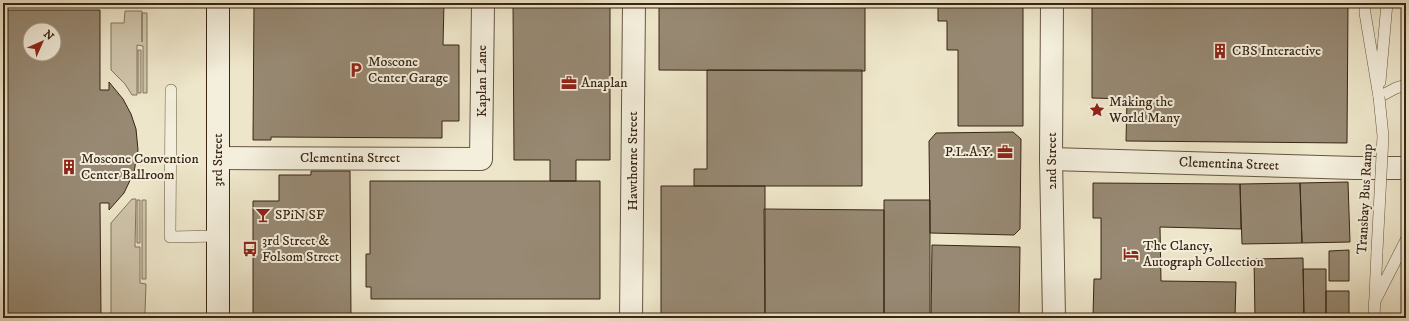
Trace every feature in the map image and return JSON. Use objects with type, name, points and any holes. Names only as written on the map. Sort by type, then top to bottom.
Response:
[{"type":"street","name":"3rd Street","points":[[218,3],[218,318]]},
{"type":"street","name":"Kaplan Lane","points":[[481,159],[483,3]]},
{"type":"street","name":"Hawthorne Street","points":[[631,318],[634,3]]},
{"type":"street","name":"2nd Street","points":[[1052,3],[1051,159],[1054,318]]},
{"type":"street","name":"Clementina Street","points":[[218,158],[481,159]]},
{"type":"street","name":"Clementina Street","points":[[1051,159],[1355,168],[1406,168]]},
{"type":"lane","name":"Transbay Bus Ramp","points":[[1364,3],[1383,136],[1374,318]]},
{"type":"lane","name":"Transbay Bus Ramp","points":[[1378,97],[1387,3]]},
{"type":"lane","points":[[1378,97],[1406,85]]},
{"type":"lane","points":[[171,90],[170,237],[218,236]]},
{"type":"lane","name":"Transbay Bus Ramp","points":[[1374,303],[1406,240]]},
{"type":"shaded area","points":[[125,11],[142,11],[142,13],[147,13],[147,93],[143,93],[143,46],[137,45],[137,95],[132,95],[125,84],[111,70],[111,23],[124,23]]},
{"type":"shaded area","points":[[138,50],[141,50],[141,93],[138,93]]},
{"type":"shaded area","points":[[132,199],[136,199],[135,247],[140,247],[140,283],[146,284],[145,312],[144,316],[141,318],[111,318],[111,223]]},
{"type":"shaded area","points":[[137,200],[140,200],[140,243],[137,243]]},
{"type":"shaded area","points":[[142,200],[146,200],[146,279],[142,279]]},
{"type":"building","name":"Moscone Center Garage","points":[[254,3],[444,3],[443,45],[459,45],[459,121],[442,121],[442,138],[271,137],[271,140],[253,140]]},
{"type":"building","points":[[513,3],[610,3],[610,160],[576,160],[576,181],[550,181],[550,160],[514,160]]},
{"type":"building","points":[[659,3],[865,3],[865,71],[659,70]]},
{"type":"building","points":[[948,3],[1023,3],[1023,126],[958,126],[958,50],[947,50],[947,21],[938,21],[938,6],[948,6]]},
{"type":"building","name":"CBS Interactive","points":[[1092,3],[1348,3],[1347,143],[1126,141],[1127,99],[1092,98]]},
{"type":"building","name":"Moscone Convention Center Ballroom","points":[[3,10],[100,10],[100,90],[109,90],[109,82],[123,99],[131,114],[136,129],[138,150],[134,172],[124,193],[109,210],[109,203],[100,203],[101,318],[3,318]]},
{"type":"building","points":[[707,70],[862,70],[862,186],[694,186],[694,169],[707,169]]},
{"type":"building","points":[[1013,132],[1021,139],[1020,229],[1014,235],[930,233],[929,141],[936,133]]},
{"type":"building","points":[[311,171],[350,171],[351,318],[253,318],[253,201],[279,201],[279,175],[311,175]]},
{"type":"building","points":[[370,181],[600,181],[600,299],[371,299],[371,287],[366,287],[366,254],[370,254]]},
{"type":"building","points":[[1348,182],[1350,242],[1302,243],[1300,183]]},
{"type":"building","name":"The Clancy, Autograph Collection","points":[[1093,183],[1240,184],[1241,229],[1160,227],[1161,281],[1236,282],[1235,317],[1093,315],[1094,279],[1101,279],[1101,218],[1093,218]]},
{"type":"building","points":[[1300,183],[1302,243],[1242,244],[1240,184]]},
{"type":"building","points":[[661,186],[765,186],[765,318],[661,318]]},
{"type":"building","points":[[884,200],[930,200],[930,318],[884,318]]},
{"type":"building","points":[[764,209],[884,210],[884,318],[765,318]]},
{"type":"building","points":[[932,245],[1020,247],[1019,318],[931,318]]},
{"type":"building","points":[[1349,250],[1349,281],[1329,281],[1329,251]]},
{"type":"building","points":[[1303,258],[1304,318],[1255,318],[1254,259]]},
{"type":"building","points":[[1303,269],[1326,269],[1326,318],[1304,318]]},
{"type":"building","points":[[1326,291],[1349,291],[1349,318],[1326,318]]},
{"type":"place","name":"CBS Interactive","points":[[1220,51]]},
{"type":"place","name":"Moscone Center Garage","points":[[356,70]]},
{"type":"place","name":"Anaplan","points":[[569,83]]},
{"type":"place","name":"Making the World Many","points":[[1097,110]]},
{"type":"place","name":"P.L.A.Y.","points":[[1005,152]]},
{"type":"place","name":"Moscone Convention Center Ballroom","points":[[69,167]]},
{"type":"place","name":"SPiN SF","points":[[263,215]]},
{"type":"place","name":"3rd Street & Folsom Street","points":[[250,249]]},
{"type":"place","name":"The Clancy, Autograph Collection","points":[[1131,254]]}]
